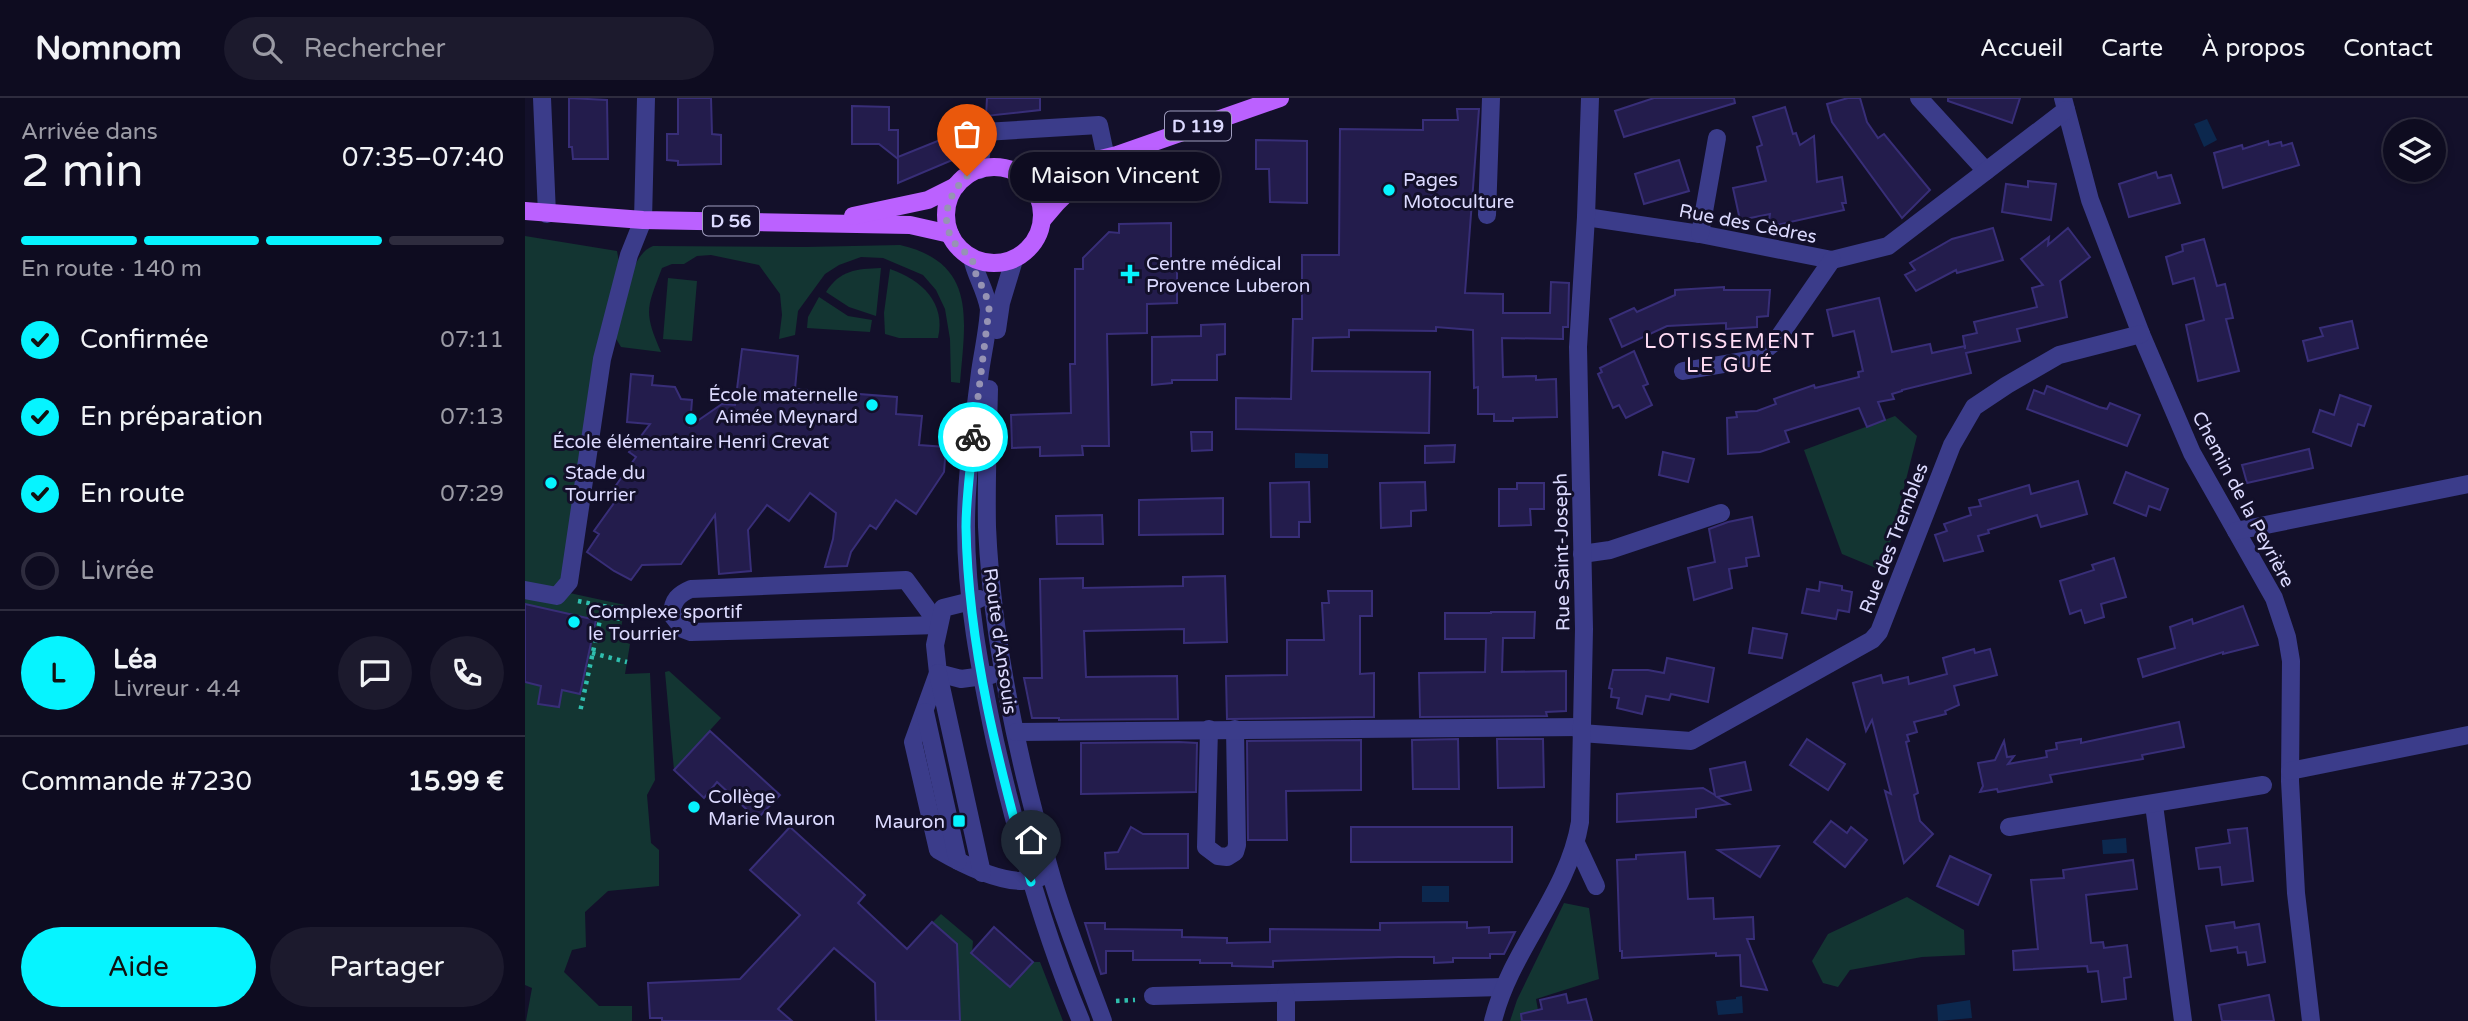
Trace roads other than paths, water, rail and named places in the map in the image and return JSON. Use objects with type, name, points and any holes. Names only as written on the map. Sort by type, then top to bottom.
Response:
[{"type":"main road","name":"D 119","points":[[1020,175],[1040,174],[1111,157],[1280,98]]},
{"type":"main road","name":"D 119","points":[[1043,219],[1080,179],[1111,157]]},
{"type":"main road","points":[[1002,168],[1020,175],[1038,194],[1042,206],[1043,219],[1034,244],[1014,260],[985,263],[972,258],[963,252],[950,234],[947,209],[956,186],[979,170],[1002,168]]},
{"type":"main road","name":"D 56","points":[[818,222],[905,206],[928,200],[956,186]]},
{"type":"main road","name":"D 56","points":[[525,211],[643,220],[910,225],[950,234]]},
{"type":"street","points":[[542,98],[547,214]]},
{"type":"street","points":[[525,590],[557,596],[569,582],[602,359],[629,255],[643,220],[646,98]]},
{"type":"street","points":[[1487,215],[1491,98]]},
{"type":"street","name":"Rue Saint-Joseph","points":[[1493,1021],[1503,987],[1562,878],[1576,843],[1580,822],[1584,629],[1578,347],[1590,98]]},
{"type":"street","points":[[1919,98],[1986,171]]},
{"type":"street","name":"Rue des Cèdres","points":[[1586,217],[1700,234],[1832,260],[1888,246],[1986,171],[2064,104]]},
{"type":"street","name":"Chemin de la Peyrière","points":[[2064,104],[2090,200],[2141,334],[2192,453],[2274,598],[2287,637],[2291,662],[2290,771],[2296,893],[2311,1021]]},
{"type":"street","points":[[979,170],[984,132],[1099,125],[1111,157]]},
{"type":"street","points":[[1700,234],[1717,138]]},
{"type":"street","name":"Route d'Ansouis","points":[[972,258],[975,272],[985,289],[989,309],[966,524],[970,600],[981,678],[1008,800],[1031,882],[1055,956],[1081,1021]]},
{"type":"street","name":"Route d'Ansouis","points":[[1014,260],[1002,303],[989,388],[987,529],[993,598],[1016,732],[1050,873],[1103,1021]]},
{"type":"street","points":[[1683,371],[1754,359],[1776,341],[1832,260]]},
{"type":"street","name":"Rue des Trembles","points":[[1016,732],[1209,729],[1581,730],[1691,741],[1872,640],[1879,632],[1952,445],[1974,407],[2059,355],[2141,334]]},
{"type":"street","points":[[2236,531],[2468,484]]},
{"type":"street","points":[[1583,554],[1609,550],[1721,513]]},
{"type":"street","points":[[906,580],[939,625],[691,632],[683,629],[677,622],[672,608],[680,594],[691,589],[906,580]]},
{"type":"street","points":[[982,873],[938,673],[935,645],[943,608],[970,600],[993,598]]},
{"type":"street","points":[[938,673],[961,679],[981,678],[1004,672]]},
{"type":"street","points":[[938,673],[925,712],[958,861],[982,873],[1031,882],[1050,873]]},
{"type":"street","points":[[1209,729],[1206,847],[1218,856],[1227,857],[1235,852],[1237,845],[1235,729]]},
{"type":"street","points":[[2290,771],[2468,735]]},
{"type":"street","points":[[2010,827],[2263,785]]},
{"type":"street","points":[[2154,805],[2183,1021]]},
{"type":"street","points":[[1576,843],[1596,886]]},
{"type":"street","points":[[1153,996],[1503,987]]},
{"type":"street","points":[[1286,994],[1286,1021]]},
{"type":"water","points":[[2207,119],[2217,140],[2204,147],[2194,124]]},
{"type":"water","points":[[1295,453],[1328,454],[1328,468],[1295,468]]},
{"type":"water","points":[[2126,838],[2127,853],[2103,854],[2102,840]]},
{"type":"water","points":[[1422,886],[1449,886],[1449,902],[1422,902]]},
{"type":"water","points":[[1742,996],[1743,1013],[1718,1015],[1716,1001]]},
{"type":"water","points":[[1970,1000],[1972,1018],[1938,1021],[1937,1005]]},
{"type":"place","name":"Maison Vincent","points":[[967,176]]},
{"type":"place","name":"Pages Motoculture","points":[[1389,190]]},
{"type":"place","name":"Centre médical Provence Luberon","points":[[1130,274]]},
{"type":"place","name":"École maternelle Aimée Meynard","points":[[872,405]]},
{"type":"place","name":"École élémentaire Henri Crevat","points":[[691,419]]},
{"type":"place","name":"Stade du Tourrier","points":[[551,483]]},
{"type":"place","name":"Complexe sportif le Tourrier","points":[[574,622]]},
{"type":"place","name":"Collège Marie Mauron","points":[[694,807]]},
{"type":"place","name":"Mauron","points":[[959,821]]},
{"type":"district","name":"LOTISSEMENT LE GUÉ","points":[[1730,353]]}]
